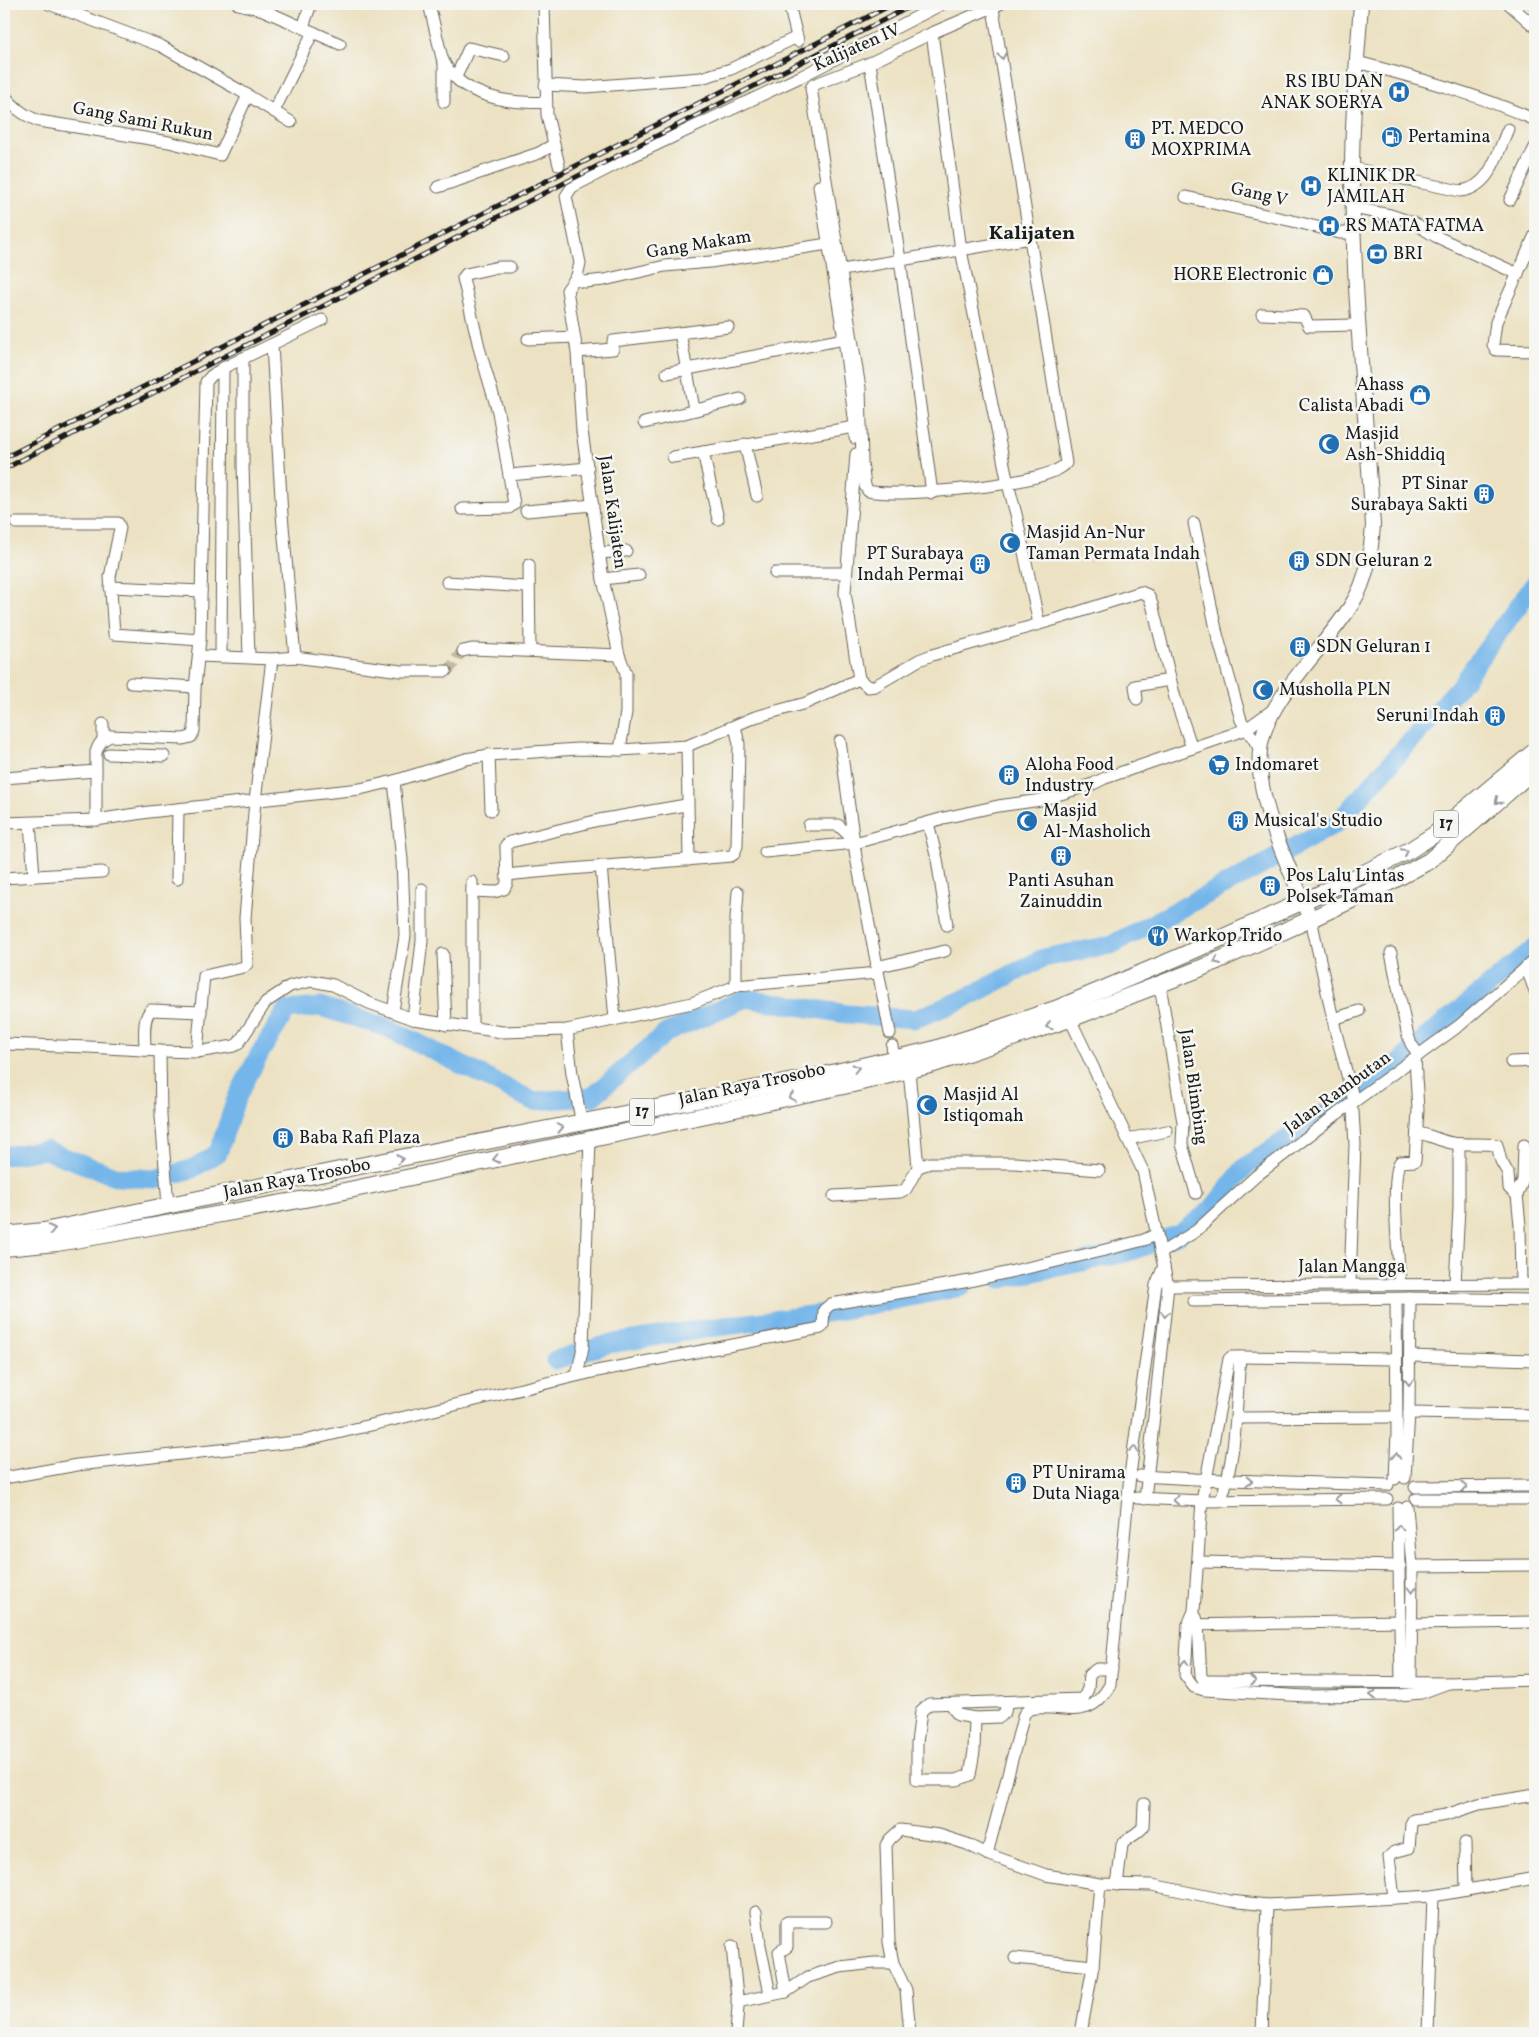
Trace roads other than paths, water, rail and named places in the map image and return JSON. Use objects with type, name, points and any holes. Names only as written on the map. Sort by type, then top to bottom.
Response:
[{"type":"highway","name":"17","points":[[1303,901],[1410,850],[1535,751]]},
{"type":"highway","name":"17","points":[[1311,919],[1392,881],[1429,861],[1535,769]]},
{"type":"highway","name":"Jalan Raya Trosobo","points":[[4,1235],[44,1231],[168,1199],[329,1173],[581,1118],[819,1076],[892,1053],[931,1050],[1058,1008],[1179,957],[1303,901]]},
{"type":"highway","name":"Jalan Raya Trosobo","points":[[4,1248],[58,1243],[316,1197],[909,1071],[976,1052],[1160,985],[1311,919]]},
{"type":"highway","points":[[329,1173],[326,1180],[328,1187],[333,1193]]},
{"type":"highway","points":[[311,1176],[317,1182],[316,1197]]},
{"type":"main road","points":[[1311,919],[1278,839],[1262,781],[1260,749],[1274,708],[1352,604],[1367,570],[1371,552],[1373,525],[1357,325],[1353,233],[1354,91],[1361,4]]},
{"type":"street","points":[[49,4],[161,46],[248,95],[291,122]]},
{"type":"street","points":[[238,4],[263,10],[340,44]]},
{"type":"street","points":[[274,111],[308,30],[311,4]]},
{"type":"street","points":[[429,4],[444,65],[444,102]]},
{"type":"street","points":[[544,4],[546,29],[542,96],[546,149],[559,165]]},
{"type":"street","points":[[444,65],[458,72],[479,93],[493,98],[542,96],[586,88],[701,78],[731,69],[797,39],[789,4]]},
{"type":"street","name":"Jalan Kalijaten","points":[[620,750],[626,712],[626,673],[620,655],[604,579],[582,431],[577,352],[567,290],[575,280],[580,263],[566,196],[572,187],[630,157],[802,76],[942,4]]},
{"type":"street","points":[[1508,4],[1535,27]]},
{"type":"street","points":[[997,6],[1066,463],[1059,470],[1008,484],[932,493],[868,491],[865,486],[862,462],[861,398],[842,270],[1031,238]]},
{"type":"street","name":"Kalijaten IV","points":[[842,270],[811,88],[814,85],[870,63],[932,33],[997,6]]},
{"type":"street","points":[[932,33],[961,250],[1008,484],[1039,624]]},
{"type":"street","points":[[458,72],[466,50],[469,48],[504,56]]},
{"type":"street","points":[[1357,62],[1441,86],[1512,110],[1535,120]]},
{"type":"street","points":[[870,63],[900,260],[932,493]]},
{"type":"street","points":[[802,76],[844,339],[855,427],[856,458],[846,573],[846,600],[859,678],[865,686],[875,686],[919,660],[932,655],[1039,624],[1134,593],[1147,594],[1152,604],[1170,680],[1192,748]]},
{"type":"street","name":"Gang Sami Rukun","points":[[4,95],[15,109],[24,115],[40,121],[169,142],[220,155],[248,95]]},
{"type":"street","points":[[1352,168],[1460,191],[1469,190],[1479,185],[1488,176],[1508,129]]},
{"type":"street","points":[[1510,200],[1535,147]]},
{"type":"street","points":[[438,187],[546,149]]},
{"type":"street","name":"Gang V","points":[[1186,197],[1340,233],[1353,233]]},
{"type":"street","points":[[1353,208],[1390,215],[1414,223],[1435,236],[1518,274]]},
{"type":"street","points":[[1535,235],[1495,325],[1493,347],[1496,350],[1535,351]]},
{"type":"street","name":"Gang Makam","points":[[575,280],[585,282],[604,280],[665,266],[710,262],[828,244]]},
{"type":"street","points":[[462,510],[511,507],[514,504],[498,412],[480,351],[463,278],[466,274],[498,267],[510,267]]},
{"type":"street","points":[[1262,314],[1304,316],[1309,326],[1357,325]]},
{"type":"street","points":[[96,820],[96,752],[103,739],[110,736],[119,736],[183,739],[191,737],[194,731],[195,688],[200,640],[206,382],[223,368],[322,320]]},
{"type":"street","points":[[577,352],[613,349],[613,341],[728,327]]},
{"type":"street","points":[[680,332],[694,409]]},
{"type":"street","points":[[528,339],[574,337]]},
{"type":"street","points":[[667,373],[844,339]]},
{"type":"street","points":[[272,345],[282,514],[295,657]]},
{"type":"street","points":[[243,358],[243,465],[250,657]]},
{"type":"street","points":[[221,657],[223,368]]},
{"type":"street","points":[[644,423],[740,399]]},
{"type":"street","points":[[674,457],[855,427]]},
{"type":"street","points":[[745,444],[757,496]]},
{"type":"street","points":[[703,452],[718,519]]},
{"type":"street","points":[[509,475],[588,468]]},
{"type":"street","points":[[526,511],[593,505]]},
{"type":"street","points":[[16,523],[118,523],[120,528],[110,577],[114,634],[200,640]]},
{"type":"street","points":[[1194,524],[1217,634],[1242,720],[1260,749]]},
{"type":"street","points":[[600,553],[626,551]]},
{"type":"street","points":[[529,565],[530,651]]},
{"type":"street","points":[[775,573],[846,573]]},
{"type":"street","points":[[604,579],[639,575]]},
{"type":"street","points":[[447,582],[528,587]]},
{"type":"street","points":[[110,587],[201,591]]},
{"type":"street","points":[[464,651],[472,649],[620,655]]},
{"type":"street","points":[[199,656],[272,659],[295,657],[401,671],[446,671]]},
{"type":"street","points":[[197,1052],[204,976],[244,967],[247,964],[245,918],[255,801],[272,659]]},
{"type":"street","points":[[4,824],[96,820],[360,789],[394,781],[466,759],[489,755],[578,749],[620,750],[687,746],[755,717],[806,703],[859,678]]},
{"type":"street","points":[[1136,699],[1135,686],[1170,680]]},
{"type":"street","points":[[131,683],[195,688]]},
{"type":"street","points":[[765,852],[855,842],[998,806],[1041,800],[1093,784],[1246,729],[1274,708]]},
{"type":"street","points":[[103,724],[103,739]]},
{"type":"street","points":[[507,874],[730,856],[736,849],[739,724]]},
{"type":"street","points":[[4,778],[96,766],[109,754],[119,736]]},
{"type":"street","points":[[840,741],[877,970],[890,1031]]},
{"type":"street","points":[[687,746],[686,805],[689,860]]},
{"type":"street","points":[[109,754],[164,756]]},
{"type":"street","points":[[489,755],[491,810]]},
{"type":"street","points":[[393,1011],[405,936],[402,860],[394,781]]},
{"type":"street","points":[[472,1028],[472,886],[501,891],[506,886],[506,845],[510,842],[599,820],[686,805]]},
{"type":"street","points":[[177,879],[178,809]]},
{"type":"street","points":[[928,823],[937,859],[947,925]]},
{"type":"street","points":[[30,824],[34,876]]},
{"type":"street","points":[[809,825],[838,826],[855,842]]},
{"type":"street","points":[[601,866],[615,1019]]},
{"type":"street","points":[[4,878],[102,872]]},
{"type":"street","points":[[413,1019],[422,941],[422,889]]},
{"type":"street","points":[[738,892],[736,918],[741,985]]},
{"type":"street","points":[[1311,919],[1352,1099],[1355,1144],[1350,1284]]},
{"type":"street","points":[[4,1044],[197,1052],[238,1044],[266,1002],[290,986],[312,981],[333,985],[369,1003],[413,1019],[502,1032],[567,1030],[692,1003],[741,985],[877,970],[945,951]]},
{"type":"street","points":[[1391,953],[1407,1032],[1415,1052],[1418,1110],[1415,1161],[1400,1162],[1397,1167],[1400,1284]]},
{"type":"street","points":[[443,954],[446,1024]]},
{"type":"street","points":[[1531,964],[1535,990]]},
{"type":"street","name":"Jalan Rambutan","points":[[577,1375],[821,1328],[824,1316],[831,1304],[970,1281],[1144,1240],[1159,1242],[1196,1231],[1256,1176],[1352,1099],[1415,1052],[1460,1025],[1531,964]]},
{"type":"street","name":"Jalan Blimbing","points":[[1160,985],[1183,1122],[1182,1144],[1196,1193]]},
{"type":"street","points":[[145,1050],[145,1027],[148,1013],[151,1010],[200,1012]]},
{"type":"street","points":[[1333,1019],[1360,1011]]},
{"type":"street","points":[[1070,1019],[1142,1171],[1168,1286],[1145,1499]]},
{"type":"street","points":[[567,1030],[575,1090],[581,1118]]},
{"type":"street","points":[[160,1051],[162,1116],[168,1199]]},
{"type":"street","points":[[1511,1062],[1535,1061]]},
{"type":"street","points":[[834,1196],[900,1192],[906,1188],[918,1167],[909,1071]]},
{"type":"street","points":[[1128,1139],[1167,1131]]},
{"type":"street","points":[[1417,1133],[1426,1134],[1450,1143],[1497,1145],[1501,1160],[1508,1173],[1509,1188],[1517,1195]]},
{"type":"street","points":[[4,1478],[77,1465],[304,1441],[577,1375],[583,1347],[590,1139]]},
{"type":"street","points":[[1455,1284],[1459,1208],[1459,1144]]},
{"type":"street","points":[[1522,1284],[1517,1195],[1523,1180],[1524,1145]]},
{"type":"street","points":[[918,1167],[930,1163],[1015,1163],[1099,1170]]},
{"type":"street","points":[[987,1854],[1024,1714],[1030,1709],[1036,1708],[1075,1710],[1094,1705],[1110,1685],[1146,1316],[1164,1266]]},
{"type":"street","name":"Jalan Mangga","points":[[1168,1286],[1535,1284]]},
{"type":"street","points":[[1410,1298],[1409,1413],[1396,1481],[1386,1494],[1387,1499],[1393,1506],[1409,1500],[1535,1486]]},
{"type":"street","points":[[1194,1301],[1410,1298],[1535,1300]]},
{"type":"street","points":[[1396,1299],[1396,1481]]},
{"type":"street","points":[[1396,1359],[1231,1356],[1228,1359],[1202,1501],[1193,1624],[1185,1675],[1194,1687],[1204,1685],[1414,1685]]},
{"type":"street","points":[[1410,1356],[1535,1360]]},
{"type":"street","points":[[1222,1500],[1228,1480],[1237,1418],[1240,1357]]},
{"type":"street","points":[[1409,1413],[1535,1415]]},
{"type":"street","points":[[1237,1418],[1396,1416]]},
{"type":"street","points":[[1130,1475],[1207,1480],[1409,1480],[1406,1622],[1414,1685]]},
{"type":"street","points":[[1128,1498],[1202,1501],[1387,1499]]},
{"type":"street","points":[[1409,1500],[1535,1498]]},
{"type":"street","points":[[1198,1562],[1406,1566],[1535,1564]]},
{"type":"street","points":[[1193,1624],[1535,1622]]},
{"type":"street","points":[[1193,1624],[1204,1685]]},
{"type":"street","points":[[975,1718],[974,1751],[970,1775],[957,1780],[917,1780],[917,1743],[921,1711],[929,1704],[1083,1699],[1088,1689],[1089,1675],[1097,1669],[1112,1669]]},
{"type":"street","points":[[1204,1685],[1305,1696],[1414,1685],[1535,1680]]},
{"type":"street","points":[[951,1704],[958,1714],[975,1718],[1000,1717],[1005,1712],[1007,1702]]},
{"type":"street","points":[[1394,1898],[1389,1857],[1394,1852],[1409,1848],[1413,1820],[1446,1815],[1479,1804],[1535,1795]]},
{"type":"street","points":[[1117,1885],[1122,1845],[1143,1827],[1144,1804]]},
{"type":"street","points":[[910,2033],[906,1990],[893,1963],[889,1942],[886,1845],[900,1830],[939,1835],[1046,1875],[1100,1884],[1152,1885],[1230,1901],[1267,1905],[1433,1896],[1535,1878]]},
{"type":"street","points":[[1465,1843],[1466,1890]]},
{"type":"street","points":[[1080,2033],[1093,1966],[1100,1884]]},
{"type":"street","points":[[1428,2033],[1433,1896]]},
{"type":"street","points":[[1262,2033],[1267,1905]]},
{"type":"street","points":[[756,1912],[760,1945],[770,1994]]},
{"type":"street","points":[[786,1992],[780,1952],[786,1947],[787,1922],[826,1922]]},
{"type":"street","points":[[732,1946],[737,2002],[736,2033]]},
{"type":"street","points":[[1015,1958],[1093,1966]]},
{"type":"street","points":[[737,2002],[786,1992],[808,1977],[840,1967],[893,1963]]},
{"type":"waterway","points":[[4,1156],[45,1150],[118,1177],[155,1179],[192,1169],[218,1153],[236,1099],[260,1053],[287,1010],[320,1007],[388,1028],[533,1101],[592,1097],[666,1033],[746,998],[847,1014],[915,1019],[962,1000],[1043,958],[1111,945],[1252,871],[1337,823],[1458,688],[1535,583]]},
{"type":"waterway","points":[[1001,1279],[1125,1253],[1179,1234],[1211,1210],[1245,1167],[1344,1101],[1382,1080],[1419,1043],[1535,948]]},
{"type":"waterway","points":[[555,1360],[608,1344],[833,1312],[962,1287]]},
{"type":"tunnel","points":[[446,671],[463,651]]},
{"type":"railway","points":[[4,458],[893,4]]},
{"type":"railway","points":[[4,469],[915,4]]},
{"type":"place","name":"RS IBU DAN ANAK SOERYA","points":[[1399,92]]},
{"type":"place","name":"Pertamina","points":[[1392,137]]},
{"type":"place","name":"PT. MEDCO MOXPRIMA","points":[[1135,139]]},
{"type":"place","name":"KLINIK DR JAMILAH","points":[[1311,186]]},
{"type":"place","name":"RS MATA FATMA","points":[[1329,226]]},
{"type":"place","name":"BRI","points":[[1377,254]]},
{"type":"place","name":"HORE Electronic","points":[[1323,275]]},
{"type":"place","name":"Ahass Calista Abadi","points":[[1420,395]]},
{"type":"place","name":"Masjid Ash-Shiddiq","points":[[1329,444]]},
{"type":"place","name":"PT Sinar Surabaya Sakti","points":[[1484,494]]},
{"type":"place","name":"Masjid An-Nur Taman Permata Indah","points":[[1010,543]]},
{"type":"place","name":"SDN Geluran 2","points":[[1299,561]]},
{"type":"place","name":"PT Surabaya Indah Permai","points":[[980,564]]},
{"type":"place","name":"SDN Geluran 1","points":[[1300,647]]},
{"type":"place","name":"Musholla PLN","points":[[1263,690]]},
{"type":"place","name":"Seruni Indah","points":[[1495,716]]},
{"type":"place","name":"Indomaret","points":[[1219,765]]},
{"type":"place","name":"Aloha Food Industry","points":[[1009,775]]},
{"type":"place","name":"Masjid Al-Masholich","points":[[1027,821]]},
{"type":"place","name":"Musical's Studio","points":[[1238,821]]},
{"type":"place","name":"Panti Asuhan Zainuddin","points":[[1061,856]]},
{"type":"place","name":"Pos Lalu Lintas Polsek Taman","points":[[1270,886]]},
{"type":"place","name":"Warkop Trido","points":[[1158,936]]},
{"type":"place","name":"Masjid Al Istiqomah","points":[[927,1105]]},
{"type":"place","name":"Baba Rafi Plaza","points":[[283,1138]]},
{"type":"place","name":"PT Unirama Duta Niaga","points":[[1016,1483]]},
{"type":"district","name":"Kalijaten","points":[[1032,234]]}]
